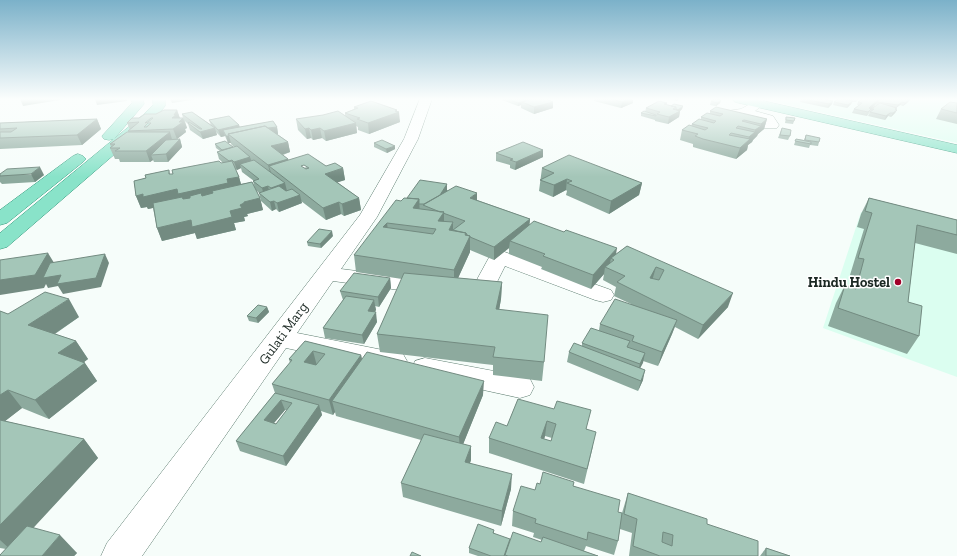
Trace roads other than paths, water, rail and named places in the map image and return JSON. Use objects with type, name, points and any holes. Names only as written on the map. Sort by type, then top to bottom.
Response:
[{"type":"main road","points":[[0,219],[108,137],[119,125]]},
{"type":"main road","points":[[0,243],[140,125]]},
{"type":"main road","points":[[853,125],[957,149]]},
{"type":"street","name":"Gulati Marg","points":[[120,556],[368,217],[411,139],[416,125]]},
{"type":"street","points":[[699,130],[706,125]]},
{"type":"street","points":[[327,274],[481,293],[499,256],[603,296]]},
{"type":"street","points":[[279,338],[520,387]]},
{"type":"place","name":"Hindu Hostel","points":[[898,282]]}]
